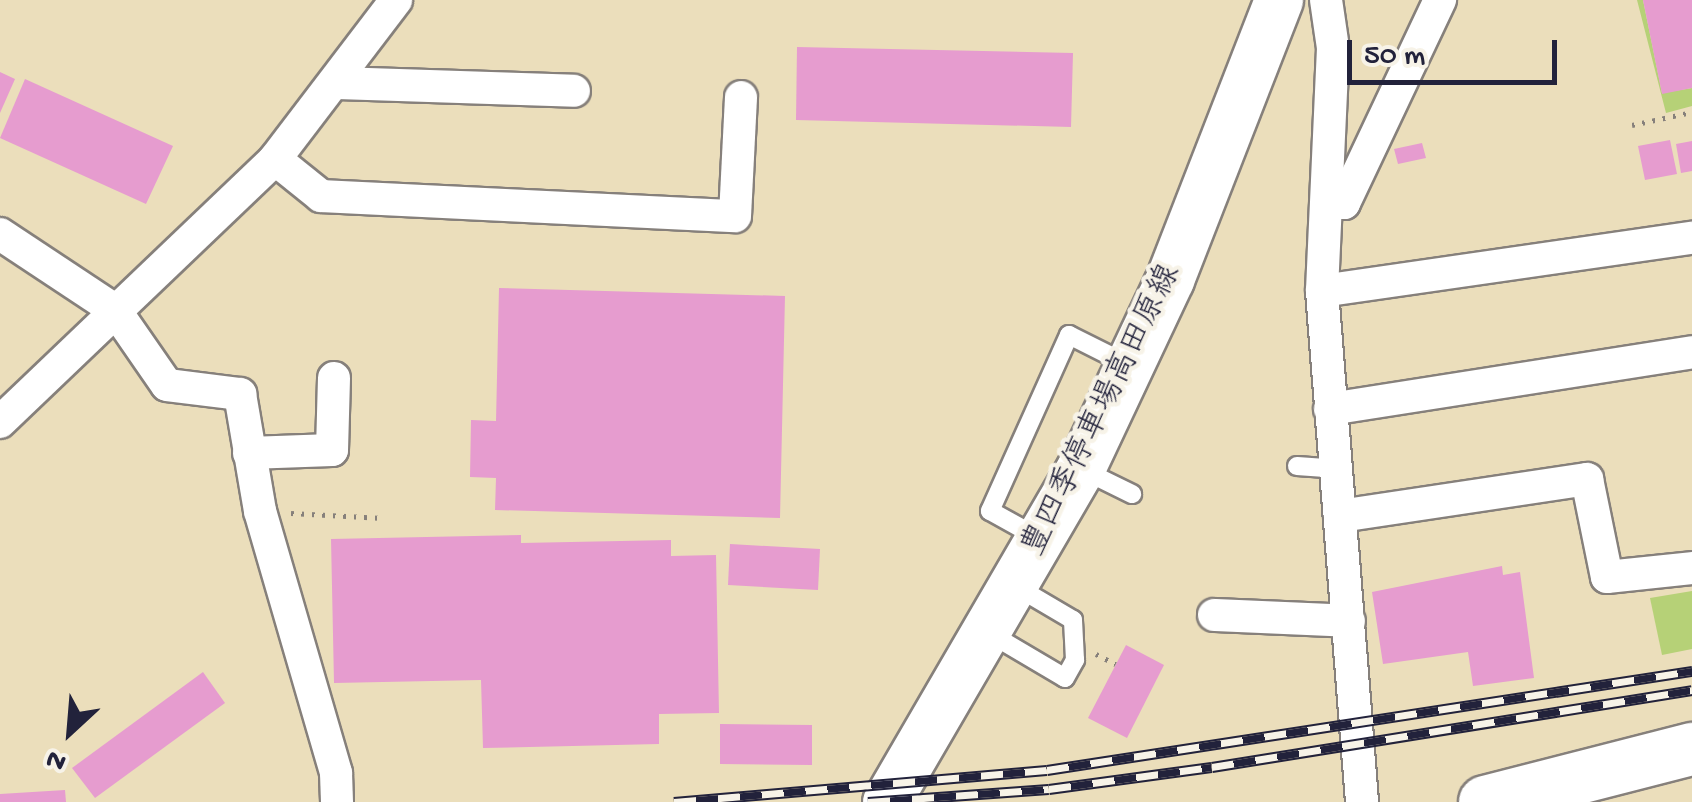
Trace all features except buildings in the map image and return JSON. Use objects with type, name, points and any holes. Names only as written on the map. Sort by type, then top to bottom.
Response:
[{"type":"main road","name":"豊四季停車場高田原線","points":[[886,802],[1044,540],[1081,469],[1130,365],[1279,0]]},
{"type":"main road","points":[[1485,802],[1692,749]]},
{"type":"street","points":[[0,422],[274,159],[396,0]]},
{"type":"street","points":[[1326,0],[1333,48],[1322,291],[1362,802]]},
{"type":"street","points":[[1328,202],[1344,202],[1440,0]]},
{"type":"street","points":[[334,78],[574,91]]},
{"type":"street","points":[[274,159],[321,196],[735,216],[741,97]]},
{"type":"street","points":[[0,234],[115,310],[167,385],[240,394],[260,511],[336,772],[337,802]]},
{"type":"street","points":[[1322,291],[1692,238]]},
{"type":"street","points":[[1330,409],[1692,352]]},
{"type":"street","points":[[249,452],[332,450],[334,378]]},
{"type":"street","points":[[1340,516],[1587,479],[1608,577],[1692,568]]},
{"type":"street","points":[[1214,615],[1350,620]]},
{"type":"lane","points":[[1044,540],[990,511],[1070,335],[1130,365]]},
{"type":"lane","points":[[1297,466],[1336,469]]},
{"type":"lane","points":[[1081,469],[1132,494]]},
{"type":"lane","points":[[988,632],[1065,678],[1075,660],[1074,620],[1016,587]]},
{"type":"path","points":[[1632,126],[1692,112]]},
{"type":"path","points":[[260,511],[383,518]]},
{"type":"green space","points":[[1637,0],[1643,0],[1662,93],[1692,88],[1692,106],[1666,113]]},
{"type":"green space","points":[[1692,591],[1692,649],[1662,655],[1650,598]]},
{"type":"railway","points":[[674,802],[1047,770],[1692,671]]},
{"type":"railway","points":[[868,802],[1049,789],[1212,767],[1692,690]]}]
